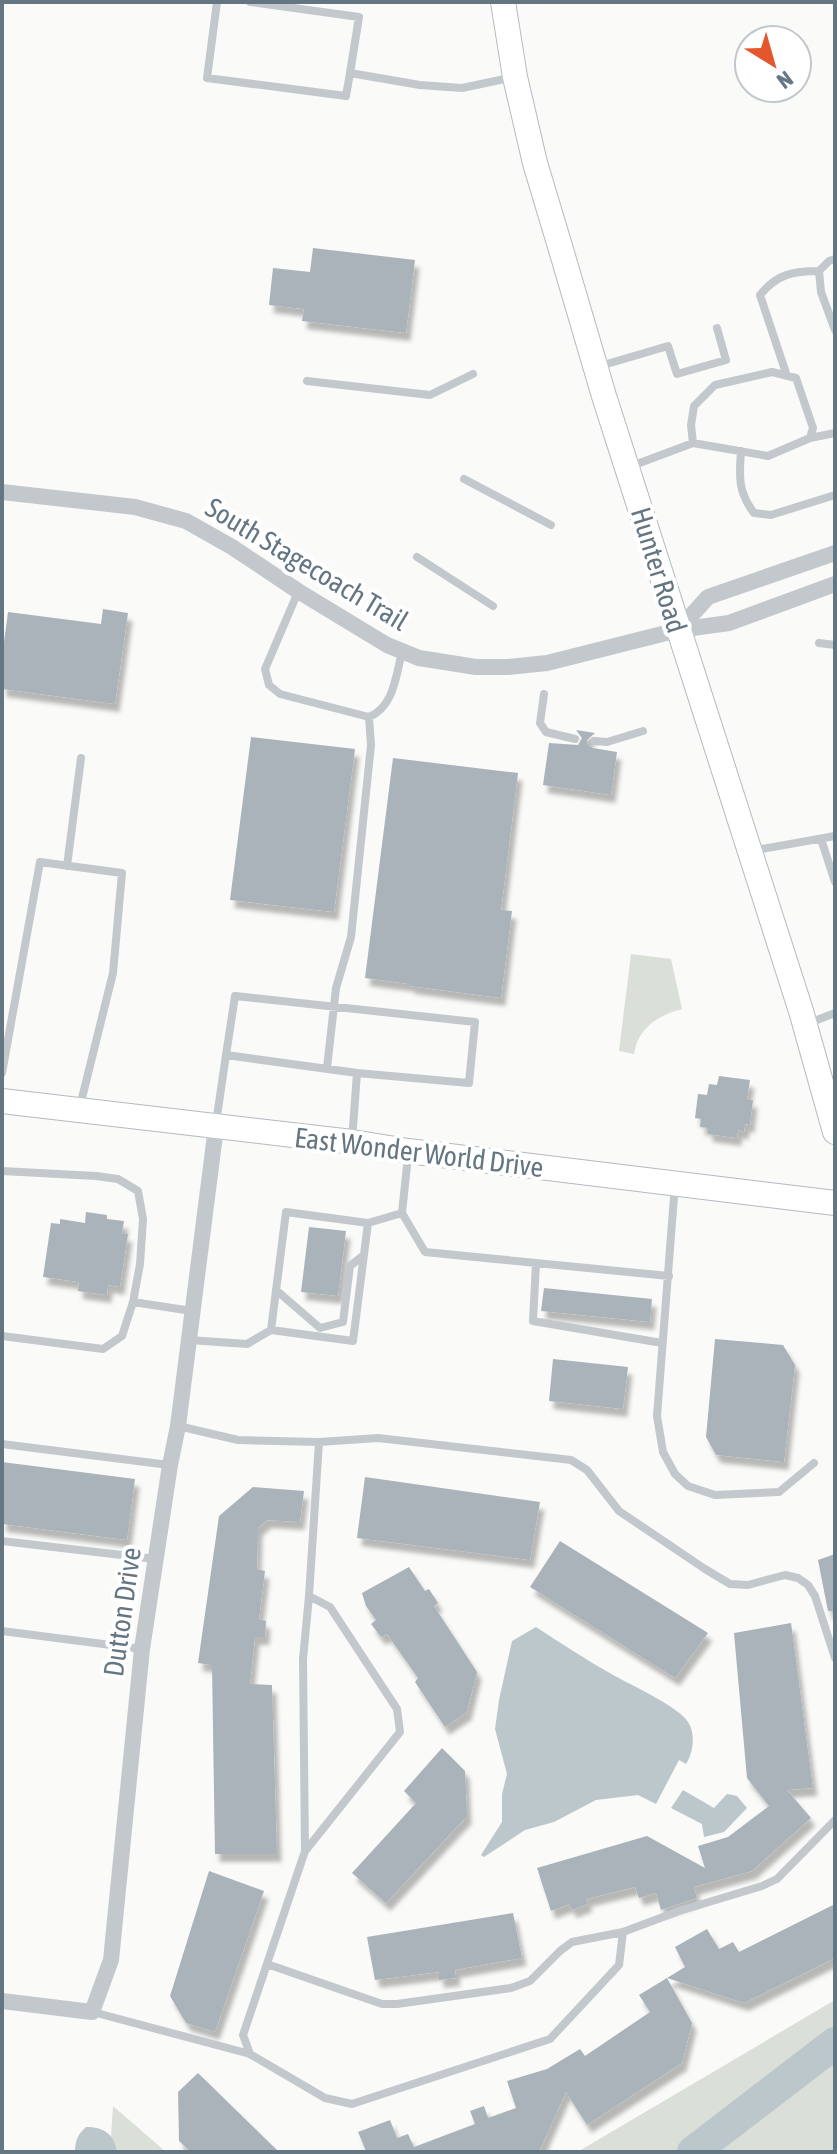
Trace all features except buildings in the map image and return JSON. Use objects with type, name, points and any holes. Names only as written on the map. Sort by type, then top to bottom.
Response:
[{"type":"main road","name":"Hunter Road","points":[[503,2],[515,77],[535,163],[595,367],[805,1025],[835,1132]]},
{"type":"main road","name":"East Wonder World Drive","points":[[2,1101],[835,1203]]},
{"type":"street","name":"South Stagecoach Trail","points":[[2,492],[135,507],[186,521],[402,652],[448,664],[508,667],[547,663],[678,630],[729,623],[835,584]]},
{"type":"street","points":[[678,630],[708,597],[835,553]]},
{"type":"street","name":"Dutton Drive","points":[[92,2012],[111,1960],[142,1649],[178,1426],[216,1127]]},
{"type":"street","points":[[2,2001],[92,2012]]},
{"type":"lane","points":[[217,2],[207,78],[346,96],[359,17],[250,2]]},
{"type":"lane","points":[[350,73],[420,85],[462,88],[515,77]]},
{"type":"lane","points":[[787,376],[760,295],[771,281],[799,271],[819,271],[835,259]]},
{"type":"lane","points":[[819,271],[821,292],[835,330]]},
{"type":"lane","points":[[595,367],[668,346],[677,374],[726,360],[717,328]]},
{"type":"lane","points":[[693,443],[691,425],[694,406],[715,385],[772,372],[796,378],[813,428],[810,438]]},
{"type":"lane","points":[[307,381],[430,395],[473,374]]},
{"type":"lane","points":[[627,468],[693,443],[768,456],[810,438],[835,433]]},
{"type":"lane","points":[[741,451],[739,473],[743,498],[754,513],[771,515],[835,495]]},
{"type":"lane","points":[[464,479],[551,525]]},
{"type":"lane","points":[[417,557],[493,606]]},
{"type":"lane","points":[[298,591],[265,669],[269,685],[280,694],[369,717],[378,713],[391,695],[402,652]]},
{"type":"lane","points":[[819,643],[835,645]]},
{"type":"lane","points":[[544,694],[540,723],[546,732],[575,739]]},
{"type":"lane","points":[[327,1068],[336,988],[351,937],[371,745],[369,717]]},
{"type":"lane","points":[[594,741],[607,742],[643,731]]},
{"type":"lane","points":[[67,866],[81,758]]},
{"type":"lane","points":[[750,851],[835,836]]},
{"type":"lane","points":[[821,839],[835,882]]},
{"type":"lane","points":[[2,1073],[40,862],[122,873],[113,973],[79,1111]]},
{"type":"lane","points":[[216,1127],[226,1055],[235,996],[475,1022],[469,1083],[357,1073],[226,1055]]},
{"type":"lane","points":[[805,1025],[835,1013]]},
{"type":"lane","points":[[352,1142],[357,1073]]},
{"type":"lane","points":[[408,1151],[402,1213],[425,1252],[669,1276]]},
{"type":"lane","points":[[2,1171],[118,1179],[138,1191],[143,1219],[140,1264],[133,1302],[122,1336],[103,1349],[2,1336]]},
{"type":"lane","points":[[675,1184],[657,1416],[663,1452],[675,1474],[688,1486],[715,1495],[779,1492],[814,1463]]},
{"type":"lane","points":[[271,1330],[286,1212],[368,1223],[402,1213]]},
{"type":"lane","points":[[189,1340],[247,1344],[271,1330],[353,1341],[368,1223]]},
{"type":"lane","points":[[276,1290],[320,1328],[343,1322],[350,1266],[364,1254]]},
{"type":"lane","points":[[536,1263],[533,1321],[662,1343]]},
{"type":"lane","points":[[133,1302],[193,1312]]},
{"type":"lane","points":[[178,1426],[238,1440],[319,1442],[378,1438],[571,1460],[587,1470],[619,1511],[730,1584],[748,1585],[785,1575],[798,1578],[808,1585],[815,1596],[835,1658]]},
{"type":"lane","points":[[250,2054],[243,2035],[305,1851],[303,1659],[319,1442]]},
{"type":"lane","points":[[2,1444],[170,1465]]},
{"type":"lane","points":[[2,1541],[156,1559]]},
{"type":"lane","points":[[305,1851],[400,1732],[397,1709],[330,1607],[309,1596]]},
{"type":"lane","points":[[2,1631],[142,1649]]},
{"type":"lane","points":[[267,1964],[382,2004],[511,1988],[530,1981],[572,1942],[623,1932],[777,1879],[835,1820]]},
{"type":"lane","points":[[92,2012],[250,2054],[325,2098],[352,2104],[550,2039],[619,1965],[623,1932]]},
{"type":"shaded area","points":[[631,954],[671,959],[682,1009],[650,1024],[640,1037],[634,1054],[619,1051]]},
{"type":"shaded area","points":[[536,1627],[683,1716],[693,1738],[692,1749],[686,1764],[679,1760],[656,1804],[638,1795],[596,1800],[554,1822],[525,1830],[484,1857],[481,1855],[502,1822],[502,1794],[507,1774],[495,1729],[512,1641]]},
{"type":"shaded area","points":[[683,1790],[714,1808],[727,1794],[737,1796],[747,1808],[724,1832],[704,1837],[702,1824],[671,1808]]},
{"type":"shaded area","points":[[835,2000],[835,2152],[575,2152],[579,2151]]},
{"type":"shaded area","points":[[113,2106],[166,2152],[110,2152]]},
{"type":"shaded area","points":[[86,2127],[107,2132],[117,2152],[75,2152],[78,2138]]},
{"type":"waterway","points":[[693,2152],[835,2043]]}]
